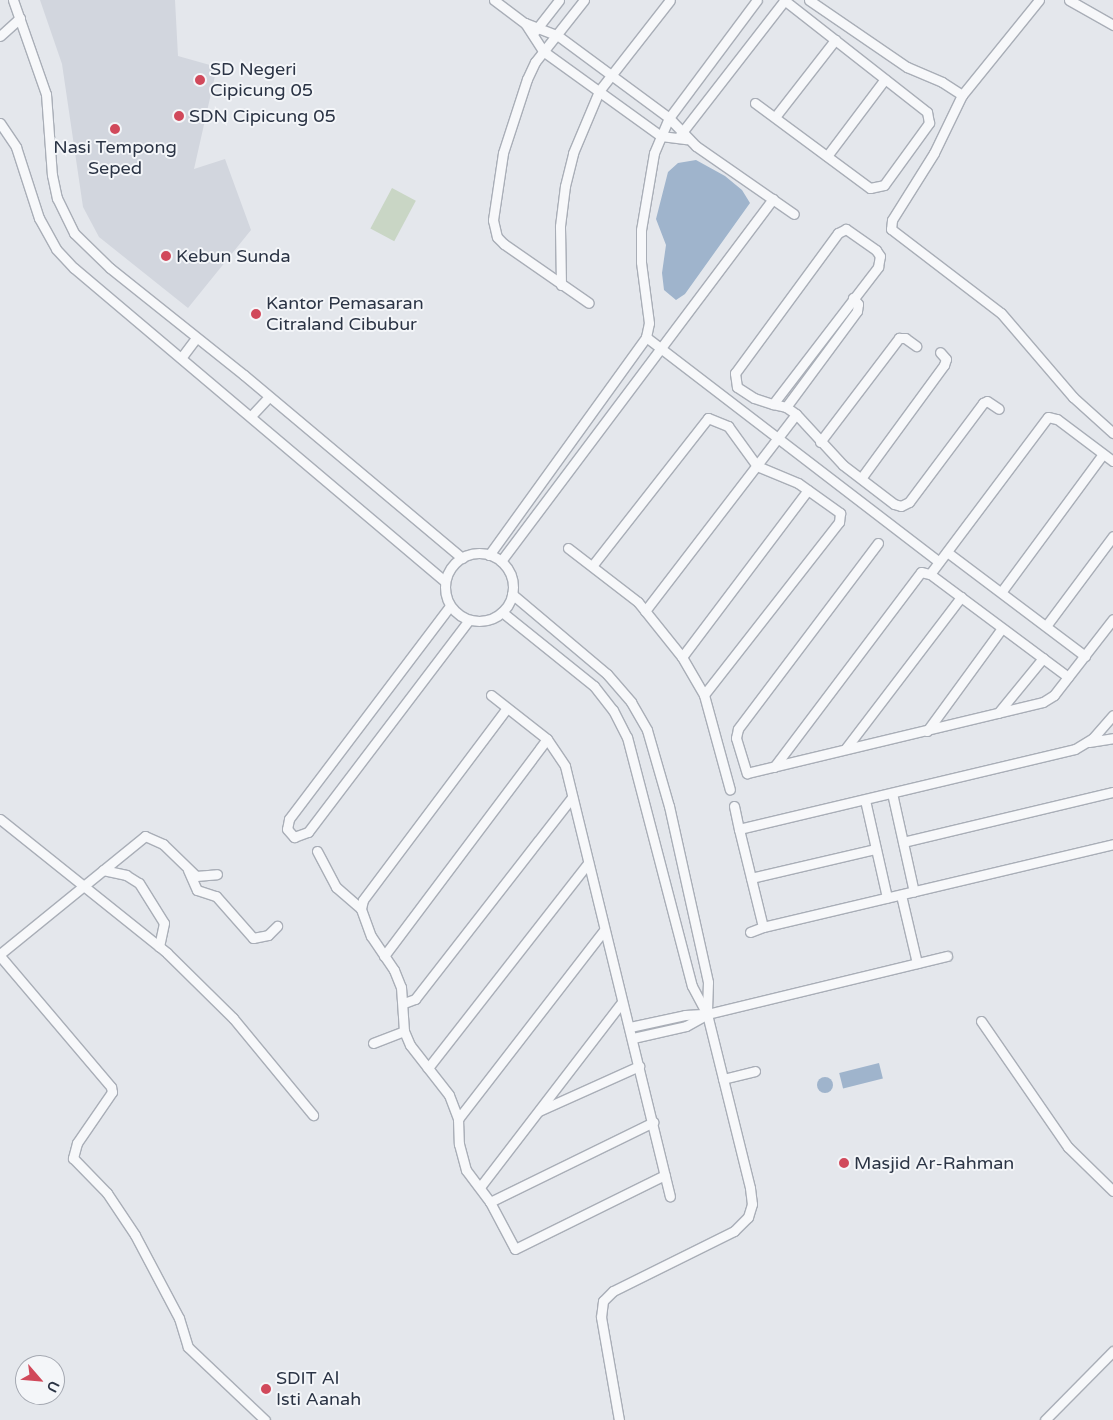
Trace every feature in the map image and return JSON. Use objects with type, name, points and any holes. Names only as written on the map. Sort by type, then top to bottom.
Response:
[{"type":"street","points":[[13,0],[46,94],[52,175],[65,219],[85,246],[462,558]]},
{"type":"street","points":[[494,0],[535,30],[557,35],[669,118],[683,137],[794,214]]},
{"type":"street","points":[[535,30],[559,0]]},
{"type":"street","points":[[584,0],[535,62],[516,109],[504,152],[493,220],[496,237],[504,244],[589,303]]},
{"type":"street","points":[[561,285],[560,226],[565,186],[574,153],[599,91],[670,0]]},
{"type":"street","points":[[489,555],[646,337],[649,323],[641,262],[641,230],[646,191],[661,136],[669,118],[757,0]]},
{"type":"street","points":[[683,137],[784,0],[927,112],[930,119],[884,185],[870,188],[755,103]]},
{"type":"street","points":[[809,0],[907,67],[950,86],[962,95]]},
{"type":"street","points":[[1039,0],[962,95],[934,153],[892,220],[891,229],[1000,313],[1073,397],[1113,433]]},
{"type":"street","points":[[1069,0],[1113,25]]},
{"type":"street","points":[[0,36],[20,18]]},
{"type":"street","points":[[535,30],[543,51],[661,136],[683,137]]},
{"type":"street","points":[[775,117],[835,40]]},
{"type":"street","points":[[827,156],[885,79]]},
{"type":"street","points":[[0,122],[16,147],[39,218],[56,249],[74,268],[445,580]]},
{"type":"street","points":[[500,562],[773,200]]},
{"type":"street","points":[[773,404],[878,267],[880,256],[876,250],[846,229],[838,233],[735,373],[737,387],[754,398],[773,404],[786,407],[796,414],[810,426],[820,442],[843,465],[862,477],[894,504],[901,506],[909,502],[983,403],[987,401],[999,409]]},
{"type":"street","points":[[786,407],[856,311],[858,304],[853,298]]},
{"type":"street","points":[[646,337],[939,562]]},
{"type":"street","points":[[181,358],[196,338]]},
{"type":"street","points":[[820,442],[898,338],[905,338],[916,346]]},
{"type":"street","points":[[862,477],[944,365],[946,359],[940,352]]},
{"type":"street","points":[[251,416],[269,397]]},
{"type":"street","points":[[645,611],[796,414]]},
{"type":"street","points":[[930,574],[1048,417],[1058,418],[1113,461]]},
{"type":"street","points":[[592,566],[708,418],[728,426],[757,466],[808,490],[834,506],[840,513],[839,522],[704,695]]},
{"type":"street","points":[[1002,591],[1103,454]]},
{"type":"street","points":[[682,657],[808,490]]},
{"type":"street","points":[[522,510],[533,518]]},
{"type":"street","points":[[1046,626],[1113,536]]},
{"type":"street","points":[[878,543],[738,730],[736,738],[747,773],[1043,702],[1068,677],[1113,618]]},
{"type":"street","points":[[568,548],[645,611],[682,657],[704,695],[730,790]]},
{"type":"street","points":[[947,552],[1002,591],[1085,656]]},
{"type":"street","points":[[476,554],[489,555],[500,562],[511,579],[512,594],[502,612],[486,620],[469,620],[450,606],[445,580],[451,568],[462,558],[476,554]]},
{"type":"street","points":[[774,767],[916,576],[921,572],[930,574],[1068,677]]},
{"type":"street","points":[[512,594],[607,674],[631,702],[647,730],[669,806],[708,982],[707,1014]]},
{"type":"street","points":[[846,748],[961,597]]},
{"type":"street","points":[[450,606],[289,819],[287,829],[294,837],[308,832],[469,620]]},
{"type":"street","points":[[502,612],[594,686],[613,710],[627,737],[692,986],[707,1014],[752,1204],[748,1217],[734,1231],[613,1290],[603,1301],[601,1317],[620,1420]]},
{"type":"street","points":[[927,731],[1002,628]]},
{"type":"street","points":[[998,713],[1043,658]]},
{"type":"street","points":[[491,695],[546,739],[565,766],[604,930],[633,1038],[670,1196]]},
{"type":"street","points":[[507,708],[362,900],[361,909],[370,936],[394,970],[404,1003],[404,1031],[418,1057],[449,1095],[458,1119],[459,1144],[466,1170],[490,1202],[515,1249],[665,1175]]},
{"type":"street","points":[[1089,742],[1113,714]]},
{"type":"street","points":[[739,829],[1075,749],[1089,742],[1113,738]]},
{"type":"street","points":[[384,956],[546,739]]},
{"type":"street","points":[[903,842],[1113,792]]},
{"type":"street","points":[[892,793],[914,892]]},
{"type":"street","points":[[404,1003],[416,999],[572,797]]},
{"type":"street","points":[[865,800],[887,898]]},
{"type":"street","points":[[734,806],[763,927]]},
{"type":"street","points":[[0,819],[159,946],[233,1018],[314,1115]]},
{"type":"street","points":[[217,874],[203,878],[188,870],[162,844],[145,836],[83,884],[0,955],[111,1087],[112,1092],[72,1151],[73,1158],[107,1194],[136,1235],[180,1318],[188,1347],[265,1420]]},
{"type":"street","points":[[750,932],[763,927],[1113,844]]},
{"type":"street","points":[[751,878],[876,849]]},
{"type":"street","points":[[317,851],[336,887],[361,909]]},
{"type":"street","points":[[428,1068],[588,863]]},
{"type":"street","points":[[102,870],[126,875],[139,883],[164,923],[159,946]]},
{"type":"street","points":[[188,870],[197,890],[216,896],[253,938],[268,936],[276,926]]},
{"type":"street","points":[[901,895],[917,963]]},
{"type":"street","points":[[458,1119],[604,930]]},
{"type":"street","points":[[630,1027],[685,1015],[707,1014],[947,956]]},
{"type":"street","points":[[480,1187],[622,1002]]},
{"type":"street","points":[[633,1038],[686,1026],[707,1014]]},
{"type":"street","points":[[981,1021],[1068,1147],[1113,1191]]},
{"type":"street","points":[[373,1043],[404,1031]]},
{"type":"street","points":[[538,1112],[639,1066]]},
{"type":"street","points":[[723,1079],[755,1071]]},
{"type":"street","points":[[490,1202],[652,1122]]},
{"type":"street","points":[[1044,1420],[1113,1352]]},
{"type":"shaded area","points":[[40,0],[175,0],[178,56],[217,67],[194,169],[225,159],[251,230],[188,308],[99,237],[83,207],[62,64]]},
{"type":"green space","points":[[392,188],[416,201],[394,241],[370,229]]},
{"type":"water","points":[[696,160],[725,176],[742,190],[750,203],[685,294],[676,300],[664,290],[662,273],[666,245],[656,219],[668,172],[678,163]]},
{"type":"water","points":[[879,1063],[883,1079],[843,1088],[839,1073]]},
{"type":"water","points":[[822,1077],[828,1077],[833,1082],[831,1091],[822,1093],[817,1088],[817,1082]]},
{"type":"place","name":"SD Negeri Cipicung 05","points":[[200,80]]},
{"type":"place","name":"SDN Cipicung 05","points":[[179,116]]},
{"type":"place","name":"Nasi Tempong Seped","points":[[115,129]]},
{"type":"place","name":"Kebun Sunda","points":[[166,256]]},
{"type":"place","name":"Kantor Pemasaran Citraland Cibubur","points":[[256,314]]},
{"type":"place","name":"Masjid Ar-Rahman","points":[[844,1163]]},
{"type":"place","name":"SDIT Al Isti Aanah","points":[[266,1389]]}]
